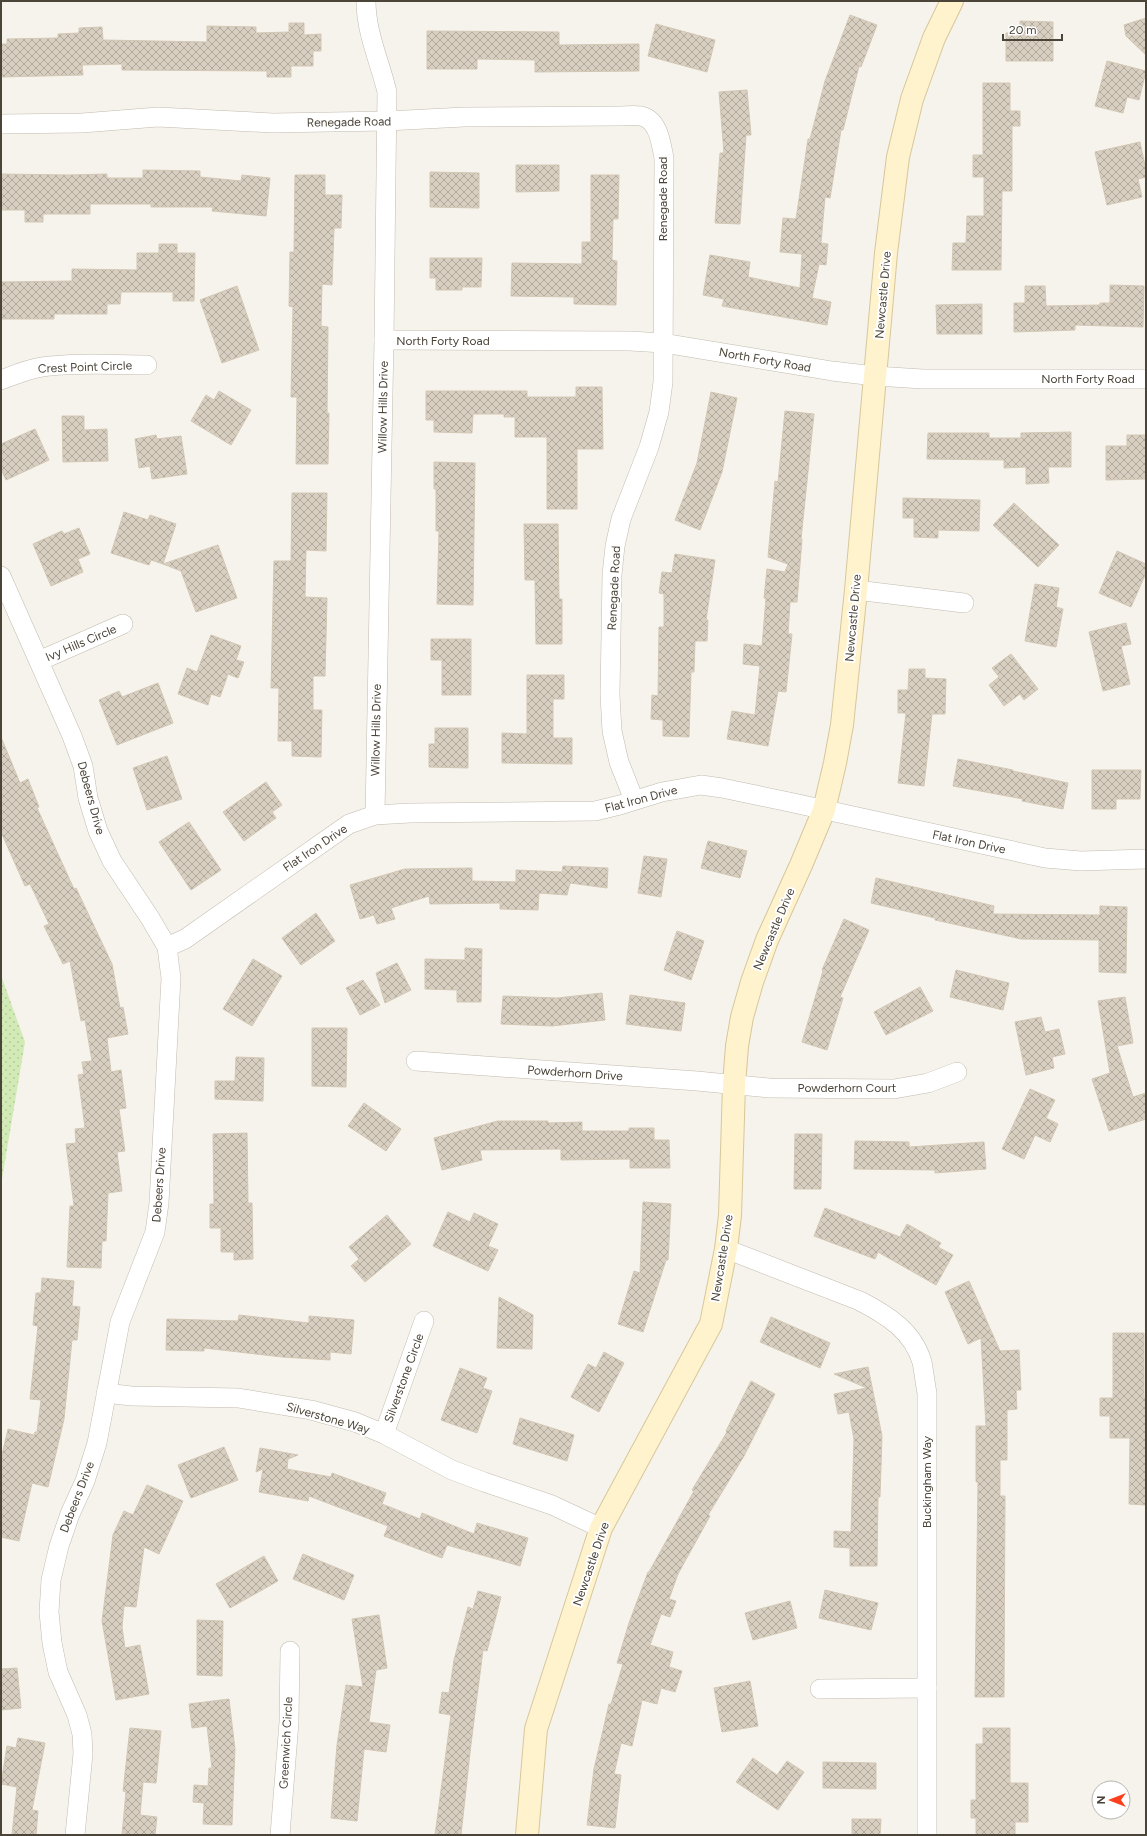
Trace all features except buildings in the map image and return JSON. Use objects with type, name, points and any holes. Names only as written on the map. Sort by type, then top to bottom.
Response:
[{"type":"street","name":"Willow Hills Drive","points":[[366,1],[369,31],[387,92],[375,815]]},
{"type":"street","name":"Newcastle Drive","points":[[528,1835],[536,1729],[601,1528],[711,1324],[726,1249],[730,1215],[734,1085],[737,1046],[742,1016],[767,940],[824,810],[842,725],[892,200],[899,150],[912,99],[921,72],[934,38],[952,1]]},
{"type":"street","name":"Renegade Road","points":[[1,124],[82,123],[158,117],[259,123],[387,121],[464,117],[619,116],[643,116],[653,124],[660,137],[664,158],[663,382],[659,412],[649,447],[621,519],[615,546],[612,575],[610,695],[612,731],[619,762],[634,800]]},
{"type":"street","name":"North Forty Road","points":[[384,340],[630,341],[663,343],[832,371],[923,380],[1146,380]]},
{"type":"street","name":"Crest Point Circle","points":[[1,380],[20,372],[42,367],[85,364],[147,365]]},
{"type":"street","name":"Debeers Drive","points":[[1,576],[72,736],[82,766],[88,798],[101,837],[112,861],[150,918],[167,947],[171,978],[159,1203],[155,1232],[120,1322],[97,1443],[85,1481],[70,1514],[59,1546],[51,1580],[49,1612],[52,1643],[58,1672],[77,1715],[82,1734],[83,1754],[75,1835]]},
{"type":"street","points":[[856,590],[964,603]]},
{"type":"street","name":"Ivy Hills Circle","points":[[39,661],[123,624]]},
{"type":"street","name":"Flat Iron Drive","points":[[167,947],[185,939],[349,824],[375,815],[410,813],[595,811],[679,788],[701,785],[722,788],[1045,858],[1081,861],[1146,860]]},
{"type":"street","name":"Powderhorn Drive","points":[[416,1061],[734,1085]]},
{"type":"street","name":"Powderhorn Court","points":[[734,1085],[769,1088],[894,1089],[928,1083],[957,1072]]},
{"type":"street","name":"Buckingham Way","points":[[726,1249],[860,1301],[878,1310],[895,1322],[910,1336],[921,1362],[927,1393],[927,1835]]},
{"type":"street","name":"Silverstone Circle","points":[[384,1434],[424,1322]]},
{"type":"street","name":"Silverstone Way","points":[[106,1393],[131,1396],[238,1398],[311,1410],[355,1422],[384,1434],[452,1470],[552,1505],[601,1528]]},
{"type":"street","name":"Greenwich Circle","points":[[280,1835],[288,1722],[290,1651]]},
{"type":"street","points":[[820,1689],[927,1688]]},
{"type":"green space","points":[[1,975],[25,1042],[1,1185]]}]
